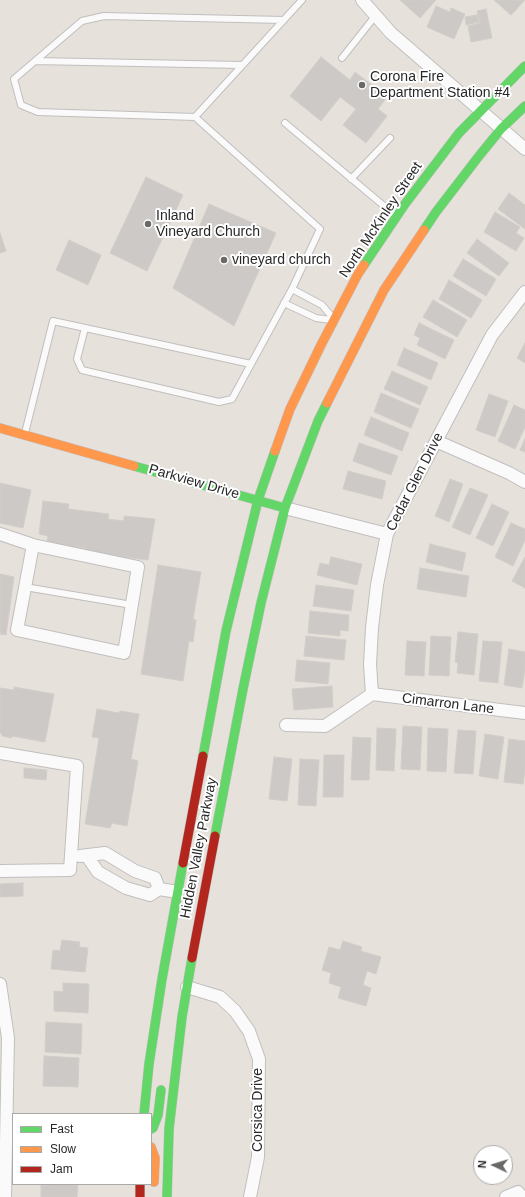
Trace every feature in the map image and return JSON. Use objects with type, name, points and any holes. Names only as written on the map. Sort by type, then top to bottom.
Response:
[{"type":"main road","name":"North McKinley Street","points":[[258,500],[290,409],[358,274],[397,217],[459,133],[525,66]]},
{"type":"main road","points":[[285,508],[318,421],[348,358],[384,290],[436,212],[479,156],[502,129],[525,106]]},
{"type":"main road","name":"Parkview Drive","points":[[0,428],[285,508]]},
{"type":"main road","name":"Hidden Valley Parkway","points":[[144,1113],[154,1033],[184,891],[226,631],[258,500]]},
{"type":"main road","name":"Hidden Valley Parkway","points":[[167,1197],[169,1129],[187,987],[261,603],[285,508]]},
{"type":"main road","points":[[204,850],[216,831]]},
{"type":"main road","points":[[171,1033],[182,1017]]},
{"type":"main road","points":[[152,1128],[158,1115],[162,1084]]},
{"type":"main road","points":[[152,1150],[155,1158],[154,1189]]},
{"type":"main road","points":[[140,1185],[140,1197]]},
{"type":"street","points":[[362,0],[392,33],[525,149]]},
{"type":"street","name":"Cedar Glen Drive","points":[[372,694],[370,664],[372,628],[377,585],[388,534],[492,335],[525,292]]},
{"type":"street","points":[[436,441],[509,473],[525,482]]},
{"type":"street","name":"Parkview Drive","points":[[285,508],[388,534]]},
{"type":"street","points":[[0,534],[33,545],[138,567],[124,653],[17,630],[33,545]]},
{"type":"street","points":[[286,725],[325,726],[372,694]]},
{"type":"street","name":"Cimarron Lane","points":[[372,694],[525,713]]},
{"type":"street","points":[[0,753],[78,766],[70,870],[0,871]]},
{"type":"street","points":[[71,855],[87,856],[105,853],[135,871],[154,878],[159,889]]},
{"type":"street","points":[[87,856],[98,872],[126,888],[150,895],[159,889],[184,891]]},
{"type":"street","points":[[109,879],[117,861]]},
{"type":"street","points":[[0,984],[8,1038],[5,1197]]},
{"type":"street","name":"Corsica Drive","points":[[187,987],[220,997],[235,1011],[248,1031],[259,1059],[258,1157],[250,1197]]},
{"type":"street","points":[[506,1197],[522,1193]]},
{"type":"lane","points":[[195,117],[302,0]]},
{"type":"lane","points":[[342,58],[376,15]]},
{"type":"lane","points":[[85,328],[77,359],[82,370],[219,402],[232,399],[292,289],[320,229],[195,117],[38,112],[22,105],[14,79],[82,21],[104,16],[284,20]]},
{"type":"lane","points":[[35,61],[242,65]]},
{"type":"lane","points":[[285,123],[397,217]]},
{"type":"lane","points":[[351,179],[390,138]]},
{"type":"lane","points":[[292,289],[322,305],[335,320]]},
{"type":"lane","points":[[284,303],[316,318],[335,320]]},
{"type":"lane","points":[[25,435],[53,321],[251,364]]},
{"type":"lane","points":[[25,587],[132,605]]},
{"type":"building","points":[[400,0],[436,0],[420,18]]},
{"type":"building","points":[[494,0],[525,0],[511,15]]},
{"type":"building","points":[[436,6],[450,12],[451,8],[465,14],[454,39],[427,27]]},
{"type":"building","points":[[486,9],[492,38],[471,42],[468,26],[480,23],[477,11]]},
{"type":"building","points":[[477,15],[479,22],[466,25],[465,17]]},
{"type":"building","points":[[321,57],[350,80],[355,72],[387,97],[378,109],[387,116],[366,143],[343,125],[356,109],[340,97],[321,121],[290,96]]},
{"type":"building","name":"Inland Vineyard Church","points":[[146,177],[183,195],[147,271],[110,253]]},
{"type":"building","points":[[509,193],[525,205],[525,229],[498,209]]},
{"type":"building","name":"vineyard church","points":[[209,204],[276,233],[234,326],[173,288]]},
{"type":"building","points":[[495,212],[520,227],[516,233],[524,238],[516,251],[484,232]]},
{"type":"building","points":[[0,233],[6,251],[0,253]]},
{"type":"building","points":[[477,239],[509,263],[499,276],[467,253]]},
{"type":"building","points":[[69,240],[101,255],[88,285],[56,270]]},
{"type":"building","points":[[463,259],[496,279],[486,296],[453,276]]},
{"type":"building","points":[[449,280],[482,300],[471,318],[439,299]]},
{"type":"building","points":[[433,300],[467,320],[457,337],[423,317]]},
{"type":"building","points":[[419,323],[454,340],[445,359],[417,345],[420,338],[414,335]]},
{"type":"building","points":[[525,343],[525,363],[517,358]]},
{"type":"building","points":[[404,348],[438,363],[431,380],[397,365]]},
{"type":"building","points":[[392,371],[428,387],[420,405],[384,389]]},
{"type":"building","points":[[381,393],[419,409],[411,428],[374,412]]},
{"type":"building","points":[[489,394],[508,401],[495,437],[476,430]]},
{"type":"building","points":[[514,405],[525,410],[525,427],[515,449],[498,441]]},
{"type":"building","points":[[371,417],[409,433],[402,451],[364,435]]},
{"type":"building","points":[[525,439],[525,452],[520,450]]},
{"type":"building","points":[[359,443],[398,456],[391,475],[353,461]]},
{"type":"building","points":[[348,471],[386,481],[382,499],[343,489]]},
{"type":"building","points":[[450,479],[463,484],[449,522],[435,516]]},
{"type":"building","points":[[0,483],[31,490],[23,528],[0,523]]},
{"type":"building","points":[[470,488],[488,495],[470,535],[452,527]]},
{"type":"building","points":[[43,501],[69,504],[68,509],[109,514],[108,519],[124,521],[124,516],[155,519],[148,560],[85,552],[85,548],[47,543],[48,536],[39,534]]},
{"type":"building","points":[[492,504],[509,512],[493,546],[476,538]]},
{"type":"building","points":[[511,523],[525,529],[525,540],[513,566],[495,557]]},
{"type":"building","points":[[430,544],[466,553],[462,571],[426,562]]},
{"type":"building","points":[[331,557],[362,564],[357,585],[317,575],[320,563],[329,565]]},
{"type":"building","points":[[525,557],[525,588],[512,581]]},
{"type":"building","points":[[158,565],[201,572],[193,619],[196,620],[193,642],[189,641],[183,681],[141,674]]},
{"type":"building","points":[[420,568],[469,576],[466,597],[417,589]]},
{"type":"building","points":[[0,574],[14,577],[6,635],[0,634]]},
{"type":"building","points":[[316,585],[354,590],[351,611],[313,606]]},
{"type":"building","points":[[310,611],[349,615],[348,631],[340,630],[340,636],[308,633]]},
{"type":"building","points":[[458,632],[478,634],[474,675],[457,673],[458,663],[455,662]]},
{"type":"building","points":[[306,636],[346,640],[344,660],[304,656]]},
{"type":"building","points":[[431,636],[451,637],[449,676],[429,675]]},
{"type":"building","points":[[407,641],[426,642],[424,676],[405,675]]},
{"type":"building","points":[[483,641],[502,642],[498,683],[479,681]]},
{"type":"building","points":[[509,649],[525,652],[525,670],[522,688],[504,685]]},
{"type":"building","points":[[297,660],[330,663],[328,684],[295,681]]},
{"type":"building","points":[[332,686],[333,707],[294,710],[292,689]]},
{"type":"building","points":[[14,687],[54,694],[45,742],[12,736],[12,738],[2,736],[0,733],[0,688],[14,690]]},
{"type":"building","points":[[97,709],[119,713],[120,711],[139,714],[131,759],[138,761],[127,826],[112,823],[110,828],[85,824],[99,738],[92,737]]},
{"type":"building","points":[[403,726],[422,727],[420,770],[401,769]]},
{"type":"building","points":[[377,728],[396,729],[394,771],[376,770]]},
{"type":"building","points":[[428,728],[448,729],[446,772],[427,771]]},
{"type":"building","points":[[458,730],[476,731],[473,774],[454,773]]},
{"type":"building","points":[[485,734],[504,737],[498,779],[479,776]]},
{"type":"building","points":[[353,737],[371,738],[369,780],[351,780]]},
{"type":"building","points":[[509,739],[525,741],[525,770],[523,784],[504,782]]},
{"type":"building","points":[[324,755],[344,755],[343,797],[323,797]]},
{"type":"building","points":[[274,757],[292,759],[287,801],[269,799]]},
{"type":"building","points":[[300,759],[319,760],[316,806],[298,805]]},
{"type":"building","points":[[24,768],[47,770],[46,780],[24,778]]},
{"type":"building","points":[[23,883],[23,896],[0,897],[0,884]]},
{"type":"building","points":[[62,940],[80,942],[79,947],[88,948],[85,972],[51,969],[53,950],[60,951]]},
{"type":"building","points":[[343,941],[362,947],[361,951],[381,957],[376,974],[367,971],[363,985],[371,988],[366,1006],[338,998],[341,987],[329,983],[331,973],[322,970],[329,947],[340,950]]},
{"type":"building","points":[[63,983],[89,984],[88,1013],[54,1011],[54,991],[63,992]]},
{"type":"building","points":[[46,1022],[82,1024],[81,1054],[45,1052]]},
{"type":"building","points":[[44,1056],[79,1058],[78,1087],[43,1086]]},
{"type":"building","points":[[41,1185],[78,1185],[77,1197],[41,1197]]},
{"type":"traffic: fast","points":[[364,265],[405,204],[459,133],[525,66]]},
{"type":"traffic: fast","points":[[424,230],[479,156],[501,129],[525,106]]},
{"type":"traffic: fast","points":[[215,836],[261,603],[285,508],[318,421],[327,403]]},
{"type":"traffic: fast","points":[[203,756],[226,631],[258,500],[275,451]]},
{"type":"traffic: fast","points":[[134,466],[285,508]]},
{"type":"traffic: fast","points":[[144,1113],[149,1064],[162,979],[183,863]]},
{"type":"traffic: fast","points":[[167,1197],[169,1129],[182,1017],[192,958]]},
{"type":"traffic: fast","points":[[152,1128],[158,1115],[161,1090]]},
{"type":"traffic: slow","points":[[327,403],[384,290],[424,230]]},
{"type":"traffic: slow","points":[[275,451],[290,409],[321,345],[364,265]]},
{"type":"traffic: slow","points":[[0,428],[134,466]]},
{"type":"traffic: slow","points":[[152,1150],[155,1158],[154,1182]]},
{"type":"traffic: jam","points":[[183,863],[203,756]]},
{"type":"traffic: jam","points":[[192,958],[215,836]]},
{"type":"traffic: jam","points":[[140,1185],[140,1197]]},
{"type":"place","name":"Corona Fire Department Station #4","points":[[362,85]]},
{"type":"place","name":"Inland Vineyard Church","points":[[148,224]]},
{"type":"place","name":"vineyard church","points":[[224,260]]}]
